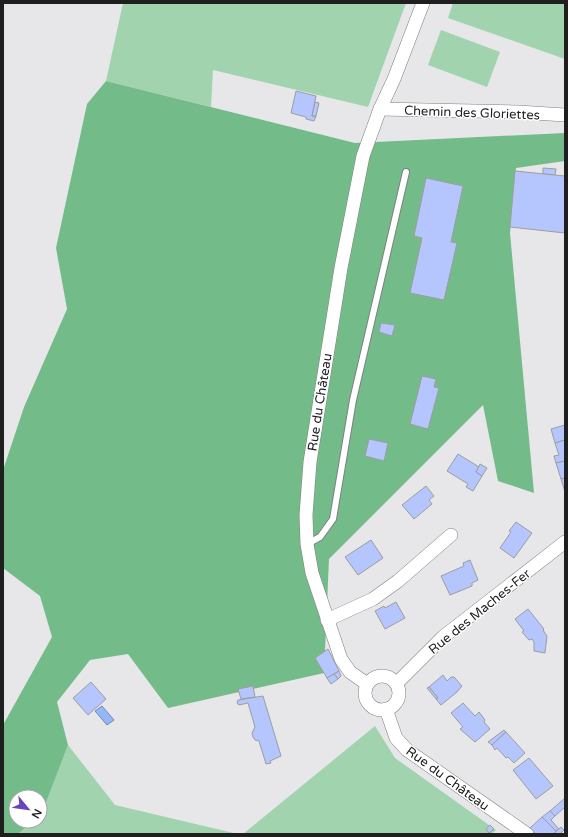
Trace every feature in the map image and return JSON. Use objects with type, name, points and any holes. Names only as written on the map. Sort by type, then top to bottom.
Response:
[{"type":"street","name":"Rue du Château","points":[[367,684],[350,672],[340,659],[312,573],[306,544],[306,515],[310,462],[340,276],[363,156],[380,109],[394,79],[423,3]]},
{"type":"street","name":"Chemin des Gloriettes","points":[[380,109],[518,112],[565,115]]},
{"type":"street","points":[[327,620],[373,599],[398,581],[451,534]]},
{"type":"street","name":"Rue des Maches-Fer","points":[[396,683],[443,637],[565,542]]},
{"type":"street","points":[[381,675],[389,677],[396,683],[399,691],[398,699],[393,706],[386,709],[378,709],[369,703],[365,694],[367,684],[374,678],[381,675]]},
{"type":"street","name":"Rue du Château","points":[[386,709],[396,738],[408,750],[527,834]]},
{"type":"lane","points":[[306,544],[320,537],[333,519],[353,400],[406,172]]},
{"type":"green space","points":[[123,3],[406,3],[368,107],[213,70],[211,107],[106,81]]},
{"type":"green space","points":[[453,3],[565,3],[565,59],[448,18]]},
{"type":"green space","points":[[441,30],[500,52],[487,87],[428,65]]},
{"type":"green space","points":[[106,81],[355,143],[565,133],[565,161],[516,168],[510,233],[534,493],[498,481],[483,405],[329,559],[324,673],[168,708],[128,654],[90,660],[57,702],[68,745],[48,797],[48,789],[8,789],[8,829],[24,829],[18,834],[3,834],[3,725],[52,637],[40,596],[3,568],[3,470],[24,407],[67,309],[56,248],[87,104]]},
{"type":"green space","points":[[375,726],[395,758],[496,830],[492,834],[243,834]]},
{"type":"green space","points":[[68,745],[115,805],[238,834],[18,834],[24,829],[48,829],[48,795]]},
{"type":"water","points":[[102,706],[114,720],[107,725],[95,711]]},
{"type":"building","points":[[296,91],[316,96],[312,116],[316,116],[314,121],[291,113]]},
{"type":"building","points":[[315,102],[319,103],[316,116],[312,116]]},
{"type":"building","points":[[543,168],[556,169],[555,175],[543,174]]},
{"type":"building","points":[[515,171],[565,176],[565,233],[510,227]]},
{"type":"building","points":[[426,178],[463,186],[451,242],[457,243],[444,300],[410,293],[422,238],[414,236]]},
{"type":"building","points":[[381,323],[395,325],[392,336],[379,332]]},
{"type":"building","points":[[422,376],[436,379],[434,387],[439,388],[428,429],[410,424]]},
{"type":"building","points":[[565,425],[565,440],[555,443],[551,429]]},
{"type":"building","points":[[369,439],[388,443],[384,461],[365,456]]},
{"type":"building","points":[[565,440],[565,461],[556,463],[554,456],[559,455],[555,443]]},
{"type":"building","points":[[458,454],[479,467],[476,472],[482,476],[473,491],[466,487],[468,484],[447,471]]},
{"type":"building","points":[[565,461],[565,478],[561,479],[556,463]]},
{"type":"building","points":[[480,464],[487,468],[482,476],[476,472]]},
{"type":"building","points":[[565,478],[565,492],[561,479]]},
{"type":"building","points":[[426,486],[434,496],[429,500],[432,504],[414,519],[402,505]]},
{"type":"building","points":[[516,522],[532,533],[514,558],[500,548],[511,532],[509,531]]},
{"type":"building","points":[[371,540],[383,558],[358,575],[345,557]]},
{"type":"building","points":[[470,560],[478,580],[472,583],[472,586],[450,595],[441,576],[464,566],[463,563]]},
{"type":"building","points":[[396,602],[405,618],[385,629],[375,611]]},
{"type":"building","points":[[528,609],[544,629],[543,630],[547,636],[545,653],[534,651],[534,642],[532,639],[529,640],[522,632],[524,631],[515,619]]},
{"type":"building","points":[[328,649],[339,671],[327,678],[315,658]]},
{"type":"building","points":[[339,671],[341,676],[338,679],[334,674]]},
{"type":"building","points":[[334,674],[338,679],[331,684],[327,678]]},
{"type":"building","points":[[443,675],[447,681],[451,677],[454,677],[462,686],[441,705],[436,699],[438,698],[429,687]]},
{"type":"building","points":[[91,682],[106,699],[88,715],[73,698]]},
{"type":"building","points":[[253,686],[255,697],[241,699],[238,689]]},
{"type":"building","points":[[429,687],[438,698],[436,699],[427,688]]},
{"type":"building","points":[[263,696],[281,756],[270,761],[271,763],[266,764],[259,741],[255,740],[253,737],[252,733],[255,727],[248,703],[239,705],[237,703],[238,700]]},
{"type":"building","points":[[463,703],[475,716],[479,712],[485,720],[484,722],[490,729],[475,742],[460,729],[463,727],[451,713]]},
{"type":"building","points":[[504,730],[506,732],[492,745],[488,742]]},
{"type":"building","points":[[506,732],[525,753],[514,763],[508,757],[506,758],[497,748],[495,750],[492,745]]},
{"type":"building","points":[[529,758],[553,786],[536,799],[513,770]]},
{"type":"building","points":[[565,798],[565,807],[555,816],[550,811]]},
{"type":"building","points":[[550,811],[555,816],[551,820],[559,829],[556,831],[542,817]]},
{"type":"building","points":[[542,817],[556,831],[553,834],[536,834],[529,829]]},
{"type":"building","points":[[490,825],[494,829],[489,833],[486,829]]},
{"type":"building","points":[[561,827],[564,830],[560,834],[553,834]]}]
